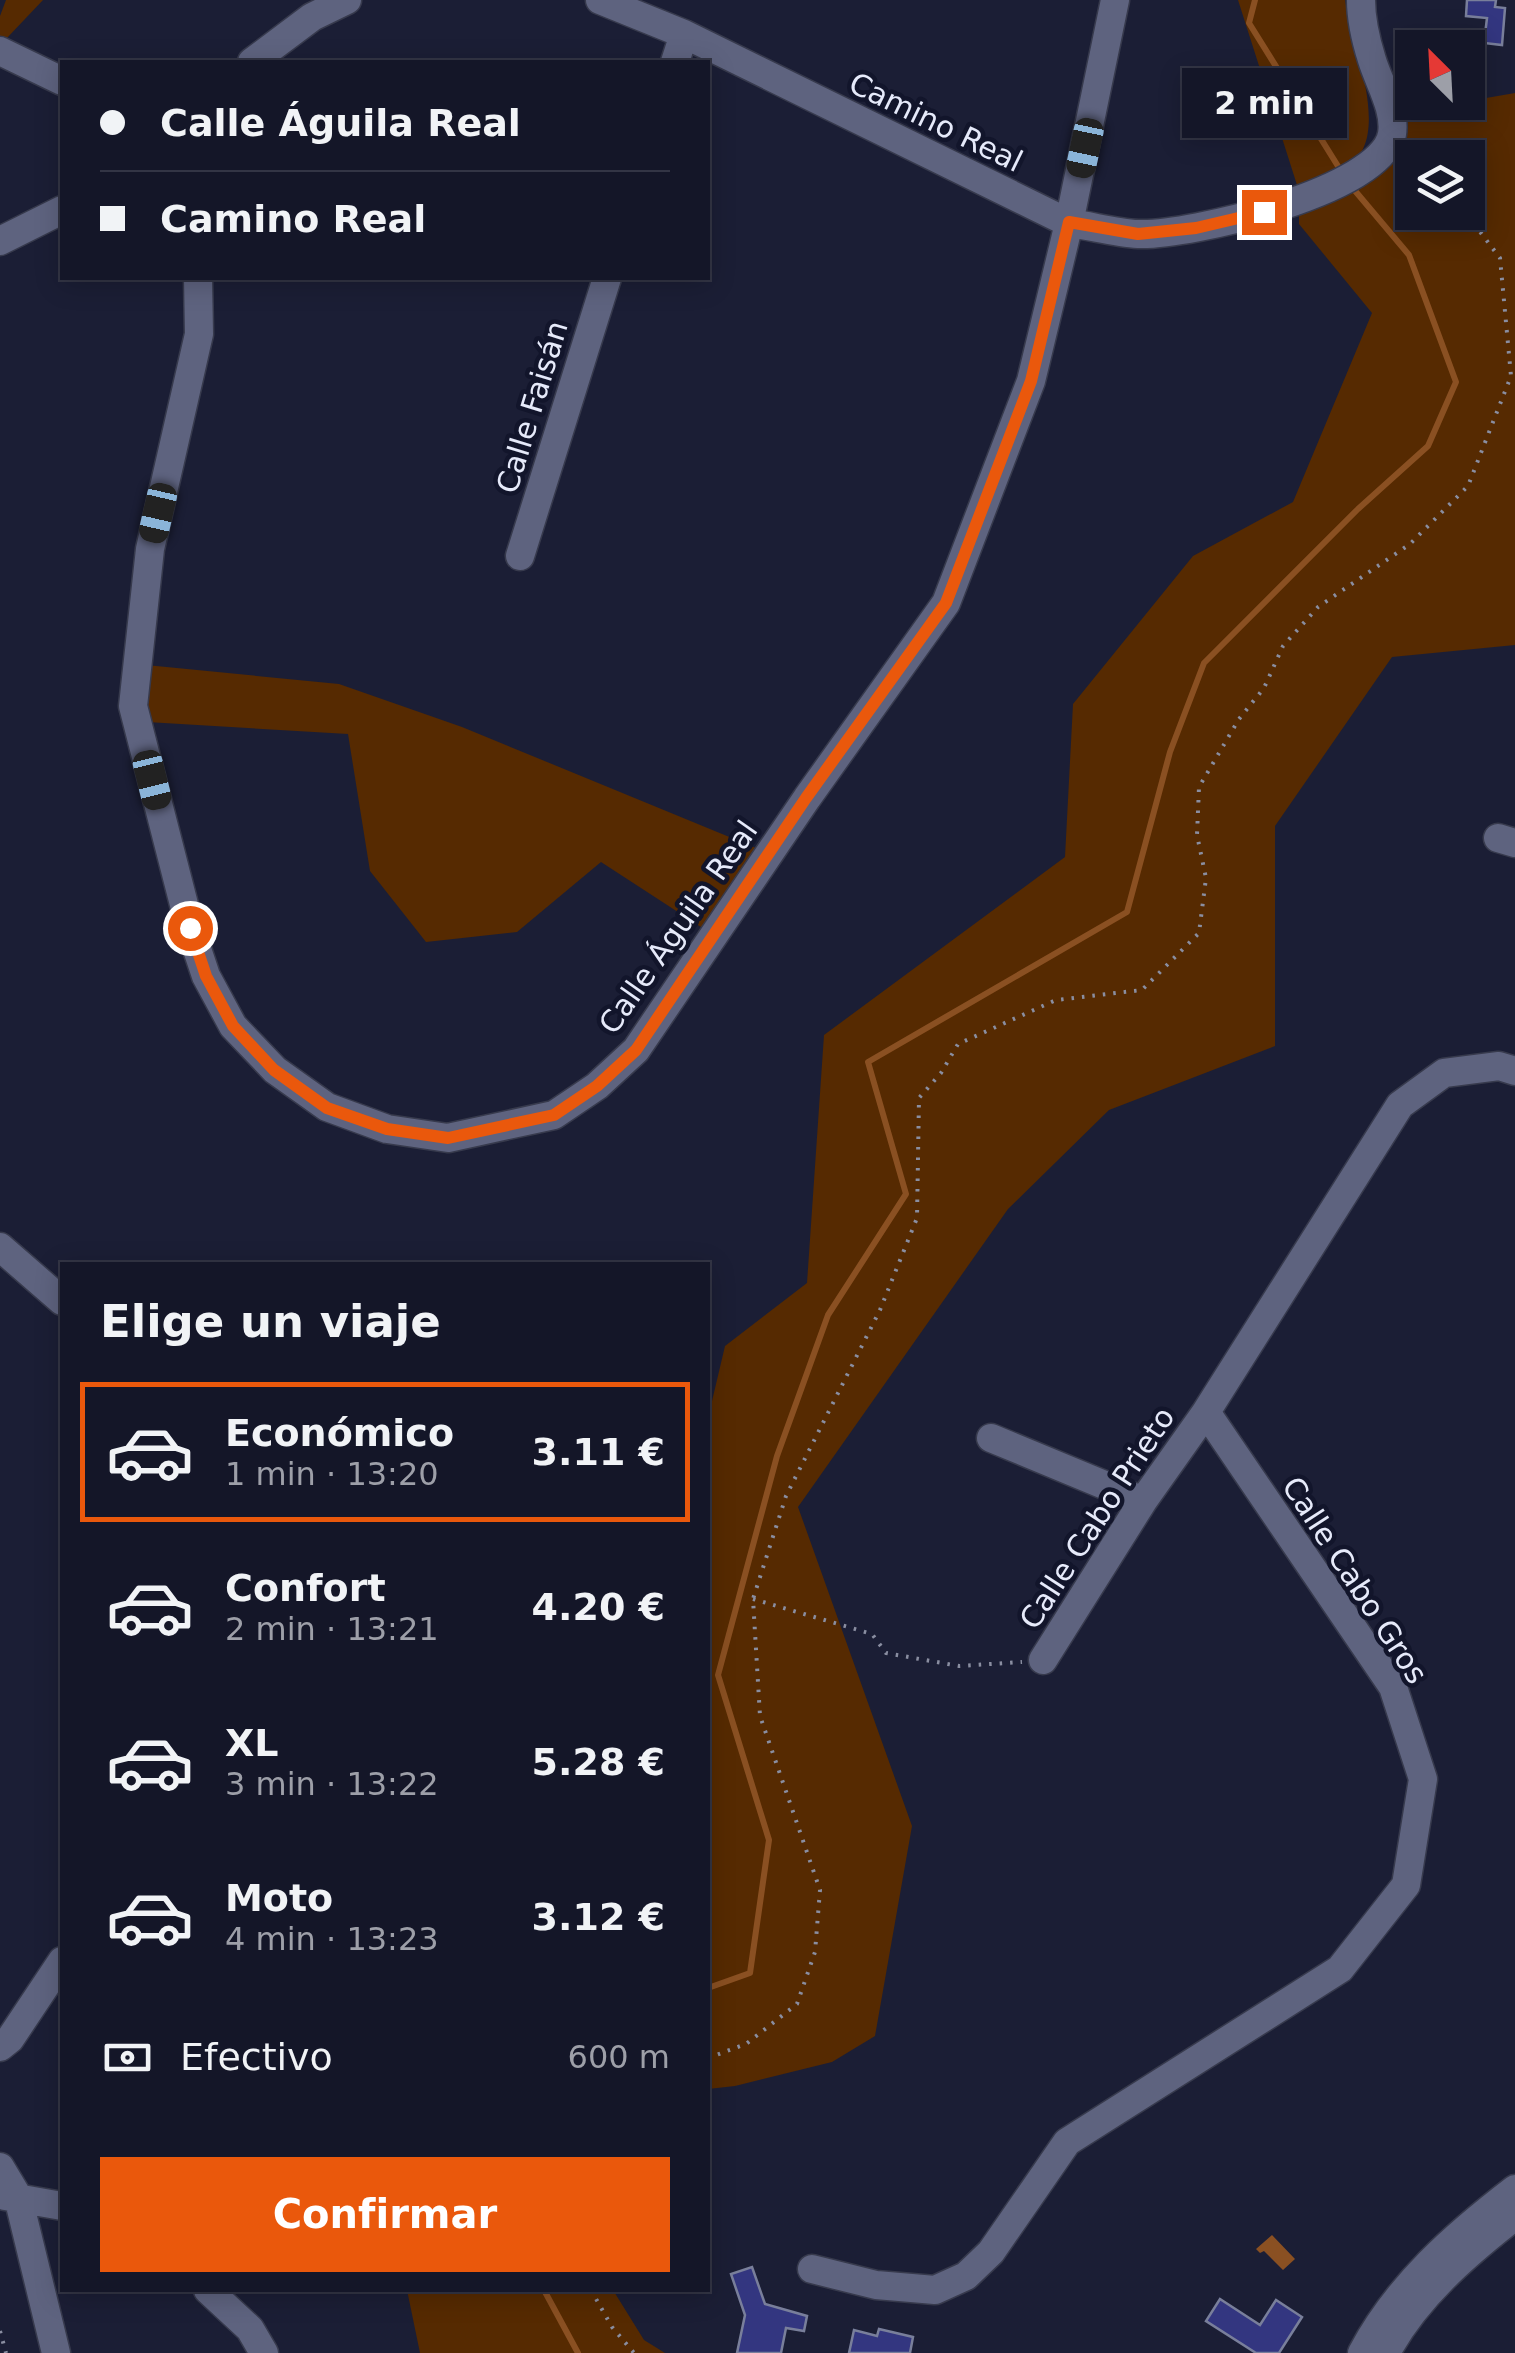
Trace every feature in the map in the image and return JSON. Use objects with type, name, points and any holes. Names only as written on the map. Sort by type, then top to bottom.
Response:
[{"type":"street","points":[[255,60],[312,17],[347,0]]},
{"type":"street","name":"Camino Real","points":[[600,0],[684,34],[1069,222],[1138,234],[1196,228],[1264,212],[1370,166],[1386,150],[1392,135],[1392,118],[1371,58],[1361,0]]},
{"type":"street","name":"Calle Águila Real","points":[[198,280],[199,334],[150,549],[132,706],[206,976],[233,1026],[274,1070],[327,1108],[387,1129],[448,1138],[554,1115],[597,1086],[636,1050],[806,798],[946,603],[1031,381],[1116,0]]},
{"type":"street","points":[[676,60],[684,34]]},
{"type":"street","points":[[0,51],[60,80]]},
{"type":"street","points":[[0,241],[60,211]]},
{"type":"street","name":"Calle Faisán","points":[[520,556],[606,280]]},
{"type":"street","points":[[1206,1412],[1400,1105],[1444,1073],[1500,1066],[1515,1072]]},
{"type":"street","points":[[0,1246],[60,1299]]},
{"type":"street","name":"Calle Cabo Prieto","points":[[1043,1660],[1143,1502],[1206,1412]]},
{"type":"street","name":"Calle Cabo Gros","points":[[812,2269],[876,2285],[936,2290],[966,2276],[991,2252],[1067,2142],[1340,1969],[1406,1884],[1423,1778],[1393,1686],[1206,1412]]},
{"type":"street","points":[[990,1438],[1143,1502]]},
{"type":"street","points":[[0,2047],[60,1965]]},
{"type":"street","points":[[0,2167],[56,2353]]},
{"type":"street","points":[[1362,2353],[1381,2317],[1455,2234],[1515,2189]]},
{"type":"street","points":[[9,2196],[60,2206]]},
{"type":"street","points":[[1386,2353],[1399,2329],[1470,2251],[1515,2216]]},
{"type":"street","points":[[210,2292],[250,2329],[264,2353]]},
{"type":"path","points":[[710,2057],[746,2044],[797,2004],[815,1952],[820,1890],[760,1716],[753,1599],[786,1496],[880,1310],[916,1218],[919,1098],[958,1044],[1056,1000],[1142,990],[1199,933],[1206,878],[1197,835],[1200,787],[1239,719],[1264,688],[1283,646],[1318,607],[1410,544],[1468,486],[1512,376],[1500,258],[1479,230]]},
{"type":"path","points":[[753,1599],[872,1634],[886,1653],[959,1666],[1043,1660]]},
{"type":"path","points":[[592,2292],[612,2327],[634,2353]]},
{"type":"path","points":[[0,2331],[6,2353]]},
{"type":"shaded area","points":[[6,0],[43,0],[6,39],[0,36],[0,16]]},
{"type":"shaded area","points":[[1238,0],[1345,0],[1369,111],[1362,151],[1349,165],[1297,185]]},
{"type":"shaded area","points":[[1515,93],[1515,645],[1392,657],[1275,826],[1275,1046],[1109,1110],[1008,1209],[798,1507],[912,1826],[875,2036],[832,2062],[710,2089],[710,1410],[725,1346],[807,1283],[824,1035],[1065,857],[1073,704],[1193,556],[1293,502],[1372,313],[1299,224],[1299,211],[1347,188],[1395,117],[1485,120],[1485,98]]},
{"type":"shaded area","points":[[146,665],[339,684],[462,727],[761,850],[704,929],[601,862],[517,932],[426,942],[370,871],[348,734],[147,722]]},
{"type":"shaded area","points":[[1272,2235],[1295,2259],[1283,2270],[1264,2251],[1256,2249]]},
{"type":"shaded area","points":[[407,2292],[614,2292],[644,2340],[665,2353],[420,2353]]},
{"type":"building","points":[[1467,0],[1496,0],[1495,7],[1505,8],[1502,45],[1485,43],[1487,18],[1466,16]]},
{"type":"building","points":[[752,2267],[765,2304],[807,2316],[804,2331],[786,2328],[781,2353],[737,2353],[745,2315],[731,2274]]},
{"type":"building","points":[[1220,2299],[1260,2325],[1276,2300],[1302,2317],[1279,2353],[1256,2353],[1206,2321]]},
{"type":"building","points":[[879,2329],[913,2337],[910,2353],[849,2353],[854,2330],[877,2336]]},
{"type":"waterway","points":[[1255,0],[1249,23],[1341,171]]},
{"type":"waterway","points":[[710,1987],[750,1973],[769,1840],[718,1675],[777,1456],[828,1315],[906,1194],[868,1062],[1127,912],[1170,752],[1204,663],[1358,509],[1428,446],[1456,382],[1409,255],[1351,186]]},
{"type":"waterway","points":[[545,2292],[578,2353]]},
{"type":"route","points":[[190,928],[206,976],[233,1026],[274,1070],[327,1108],[387,1129],[448,1138],[554,1115],[597,1086],[636,1050],[806,798],[946,603],[1031,381],[1069,222],[1138,234],[1196,228],[1264,212]]}]
